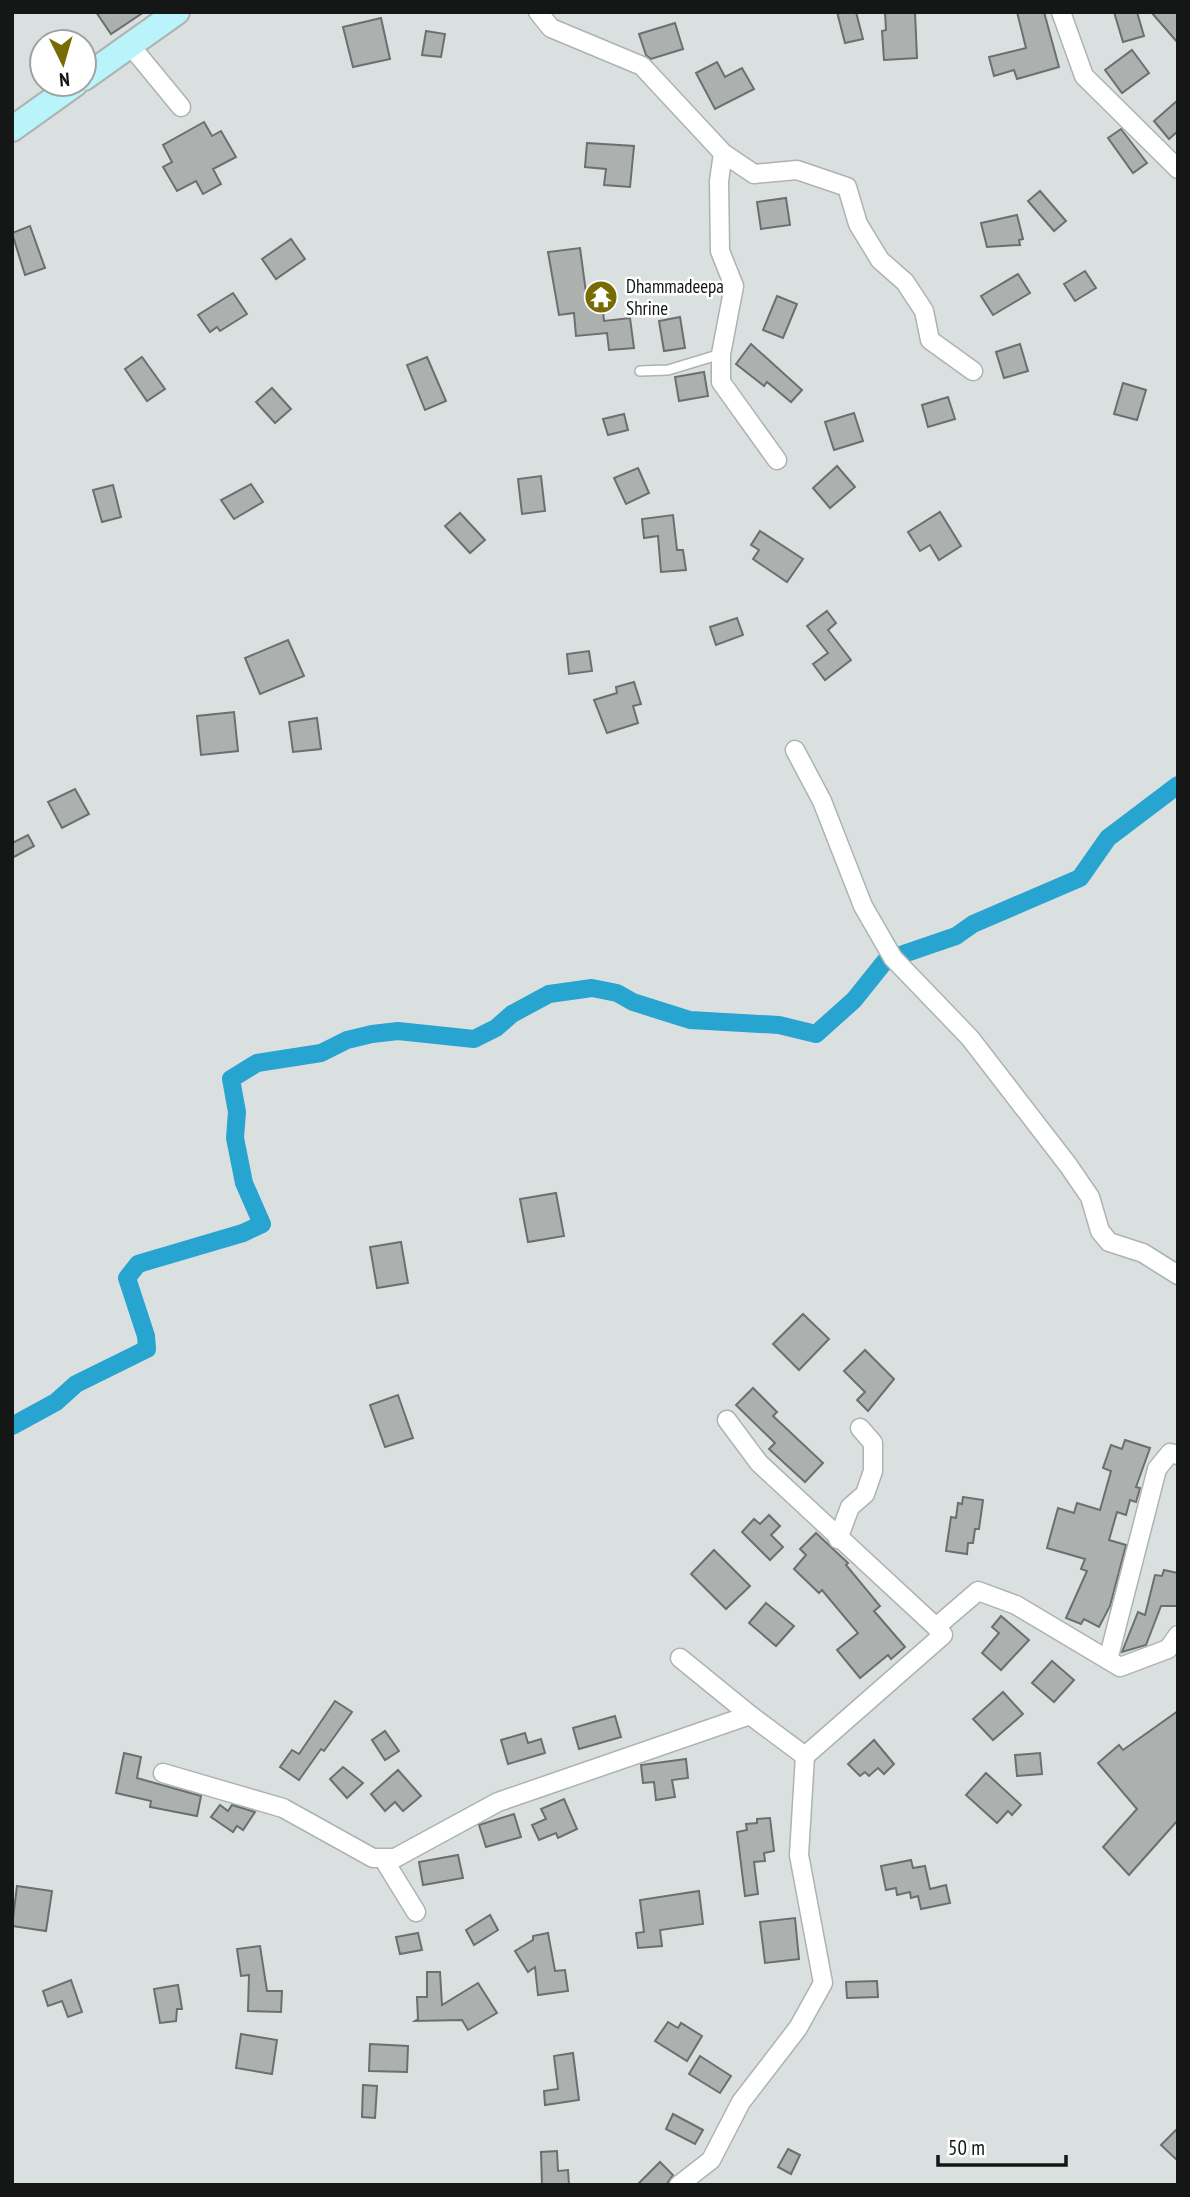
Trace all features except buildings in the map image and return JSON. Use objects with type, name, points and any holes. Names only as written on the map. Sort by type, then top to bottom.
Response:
[{"type":"street","points":[[98,68],[177,12]]},
{"type":"street","points":[[538,12],[551,28],[642,66],[723,153],[754,174],[797,170],[847,187],[858,223],[880,260],[905,282],[924,311],[930,340],[973,371]]},
{"type":"street","points":[[1061,12],[1084,76],[1178,169]]},
{"type":"street","points":[[130,45],[181,107]]},
{"type":"street","points":[[12,129],[55,98]]},
{"type":"street","points":[[723,153],[719,181],[720,251],[734,286],[721,354],[721,382],[778,460]]},
{"type":"street","points":[[795,750],[822,801],[863,906],[892,958],[970,1038],[1068,1165],[1090,1197],[1100,1231],[1109,1242],[1143,1254],[1178,1275]]},
{"type":"street","points":[[679,2185],[711,2160],[741,2102],[798,2028],[823,1983],[799,1855],[806,1756],[943,1635],[759,1463],[727,1420]]},
{"type":"street","points":[[838,1539],[850,1507],[865,1494],[873,1471],[873,1443],[860,1428]]},
{"type":"street","points":[[1108,1660],[1157,1469],[1170,1453],[1178,1455]]},
{"type":"street","points":[[936,1626],[978,1591],[1016,1605],[1120,1667],[1173,1642],[1178,1665]]},
{"type":"street","points":[[680,1658],[806,1756]]},
{"type":"street","points":[[163,1773],[283,1808],[373,1858],[384,1860],[395,1858],[498,1802],[750,1715]]},
{"type":"street","points":[[384,1860],[416,1912]]},
{"type":"lane","points":[[640,371],[668,370],[721,354]]},
{"type":"waterway","points":[[12,1426],[56,1402],[76,1384],[147,1349],[146,1336],[127,1278],[138,1264],[243,1233],[262,1224],[244,1183],[235,1138],[237,1112],[231,1079],[257,1063],[321,1053],[347,1040],[398,1031],[474,1039],[549,994],[592,988],[617,993],[633,1002],[690,1020],[779,1025],[816,1034],[854,1000],[886,960],[956,936],[973,924],[1080,878],[1108,838],[1178,785]]},
{"type":"place","name":"Dhammadeepa Shrine","points":[[601,297]]}]
